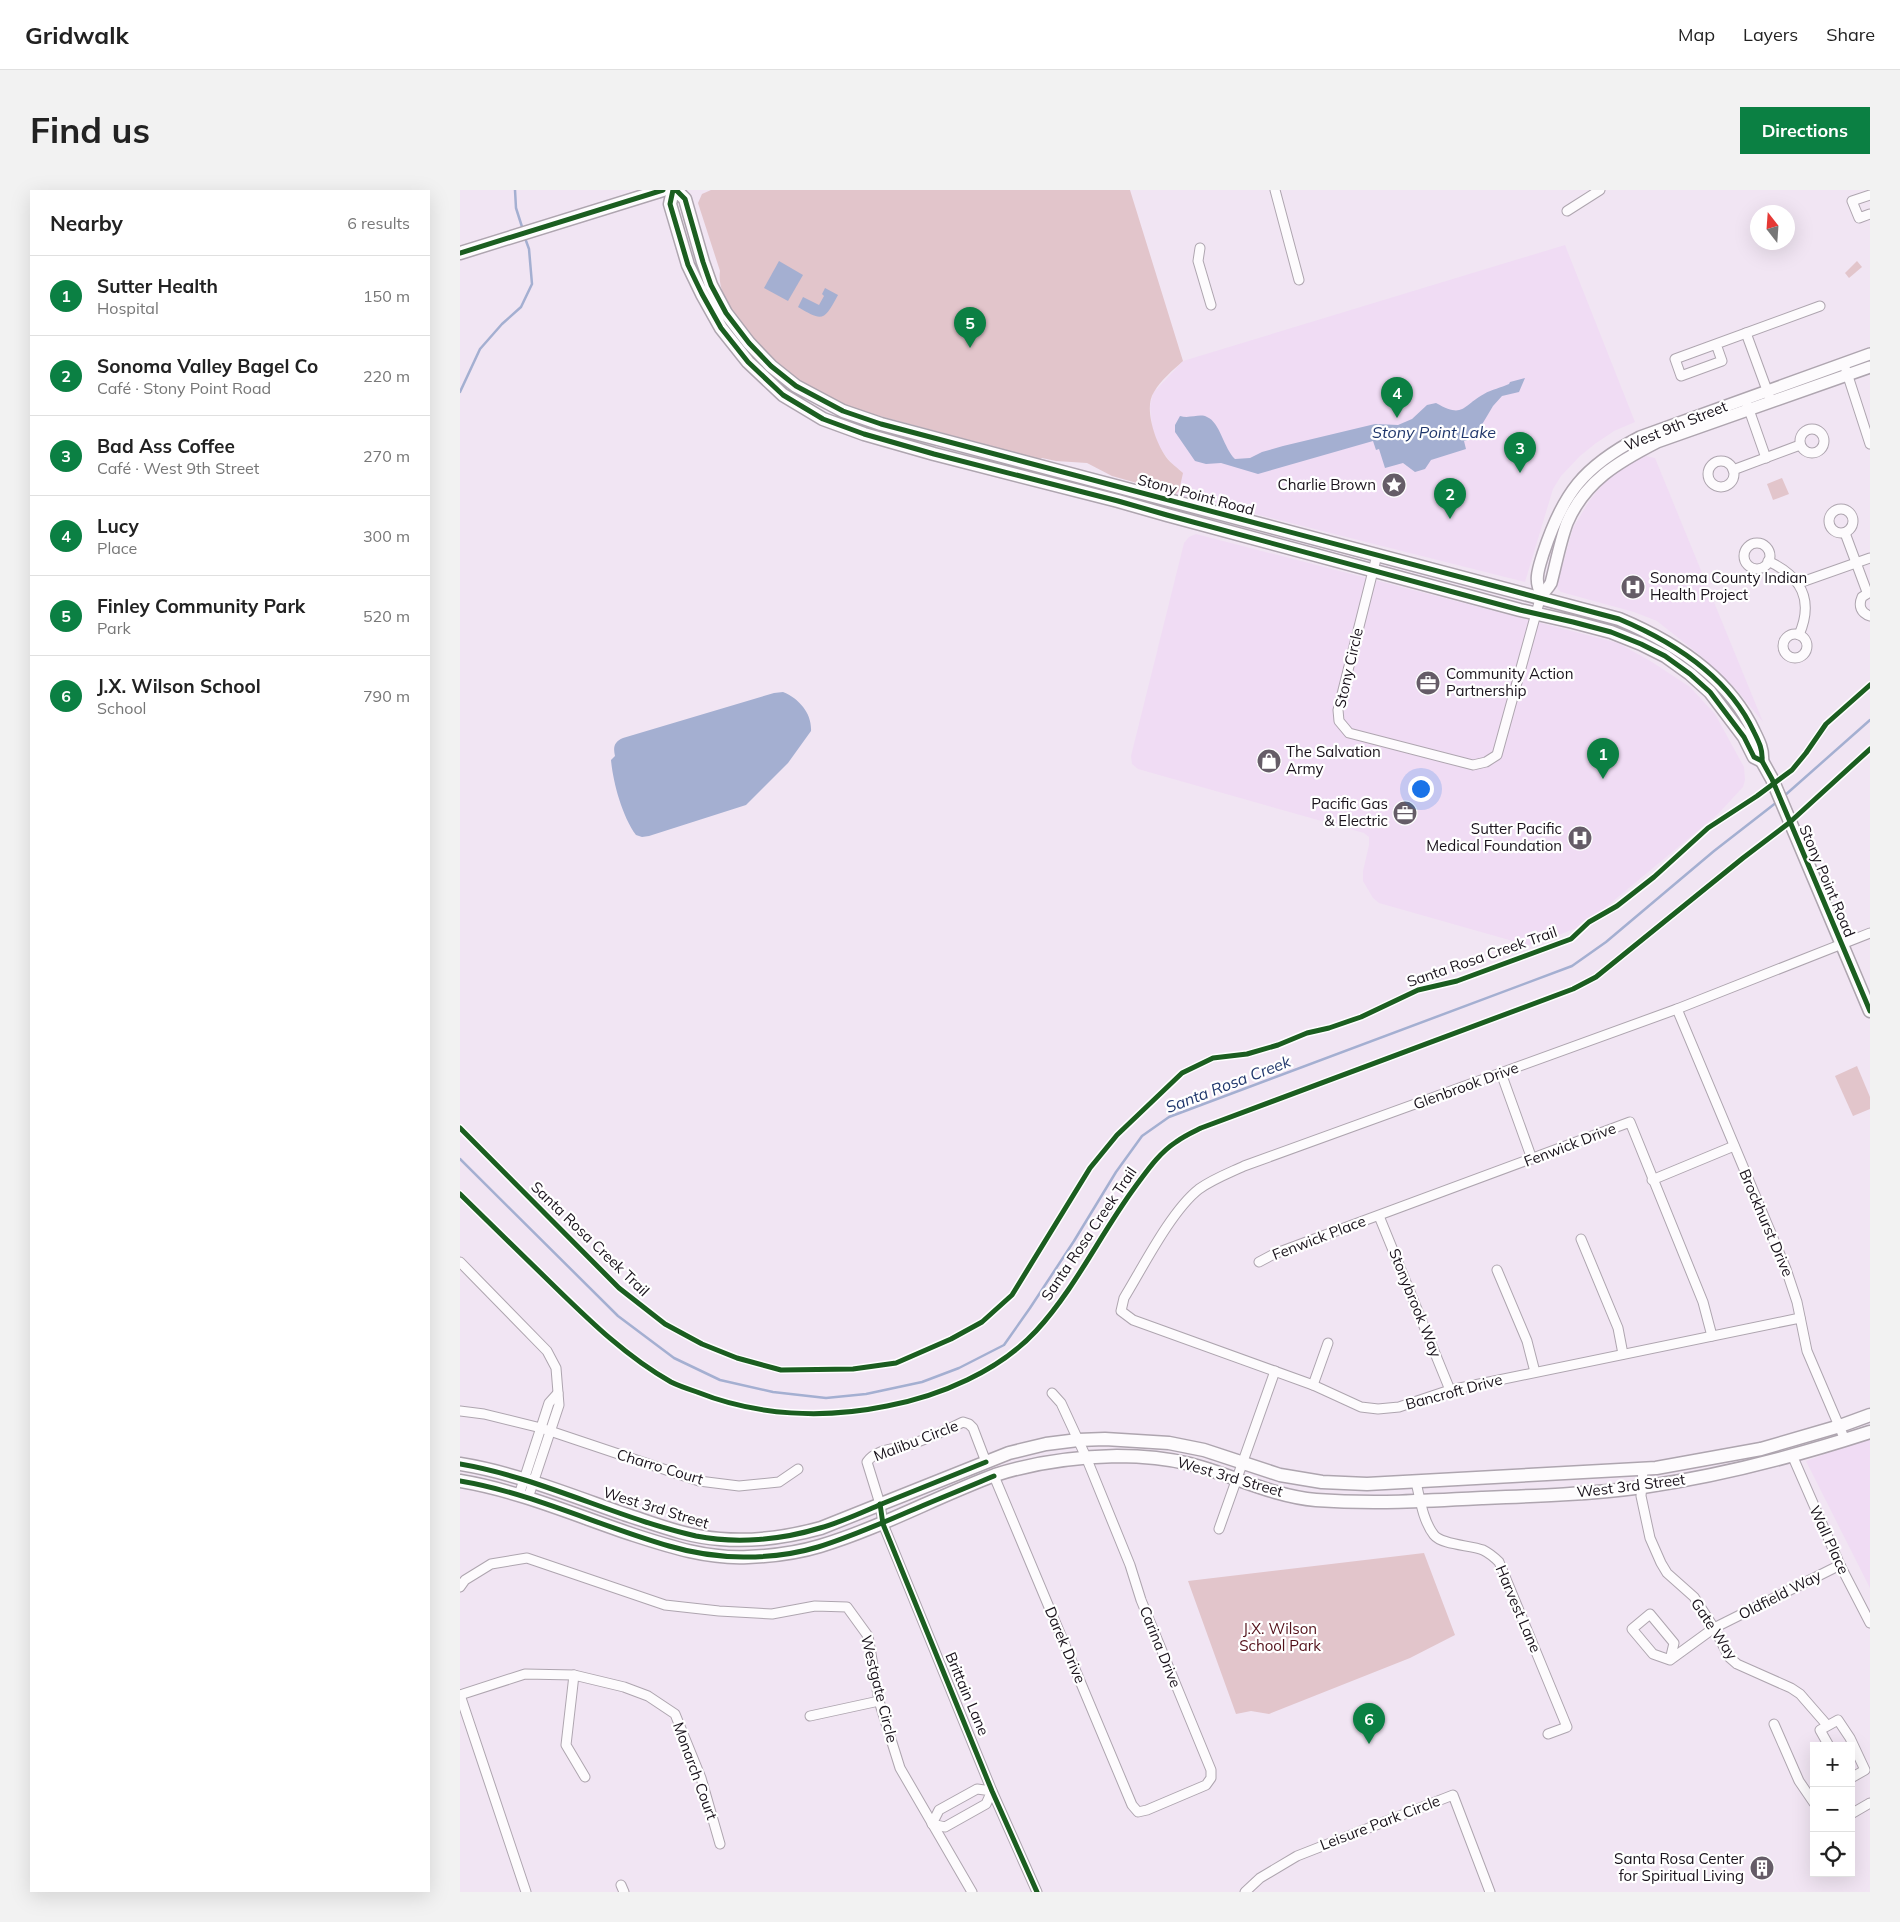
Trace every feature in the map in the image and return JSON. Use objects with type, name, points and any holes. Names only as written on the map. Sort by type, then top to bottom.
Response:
[{"type":"main road","points":[[460,253],[663,190]]},
{"type":"main road","name":"Stony Point Road","points":[[673,190],[670,204],[688,265],[721,328],[748,362],[783,395],[823,419],[864,434],[934,454],[1611,632],[1665,656],[1690,674],[1710,692],[1734,723],[1754,757],[1762,761],[1772,779],[1870,1012]]},
{"type":"main road","name":"Stony Point Road","points":[[676,190],[685,199],[703,262],[726,313],[771,366],[796,386],[843,411],[880,424],[1183,505],[1541,596],[1619,620],[1650,632],[1691,657],[1722,685],[1739,706],[1763,752],[1762,761]]},
{"type":"main road","points":[[702,294],[711,300],[736,337],[746,338]]},
{"type":"main road","name":"West 3rd Street","points":[[460,1464],[529,1481],[662,1527],[719,1539],[759,1539],[793,1536],[822,1528],[1022,1448],[1078,1440],[1105,1439],[1169,1443],[1204,1450],[1280,1475],[1322,1482],[1367,1484],[1643,1470],[1703,1461],[1761,1449],[1840,1426],[1870,1415]]},
{"type":"main road","name":"West 3rd Street","points":[[460,1481],[523,1497],[668,1546],[708,1555],[745,1557],[774,1555],[816,1548],[883,1524],[994,1476],[1035,1464],[1086,1457],[1134,1456],[1190,1464],[1275,1492],[1311,1499],[1382,1502],[1421,1501],[1570,1494],[1641,1487],[1733,1471],[1792,1456],[1870,1432]]},
{"type":"street","points":[[1275,190],[1299,280]]},
{"type":"street","points":[[1567,211],[1600,190]]},
{"type":"street","points":[[1870,194],[1852,201],[1859,218],[1870,214]]},
{"type":"street","points":[[1200,248],[1198,261],[1211,305]]},
{"type":"street","points":[[1716,344],[1722,361],[1681,376],[1675,359],[1746,333],[1820,306]]},
{"type":"street","points":[[1746,333],[1769,396]]},
{"type":"street","name":"West 9th Street","points":[[1541,596],[1537,578],[1554,524],[1563,502],[1581,478],[1593,467],[1622,446],[1640,437],[1747,404],[1870,354]]},
{"type":"street","points":[[1844,363],[1866,422],[1870,444]]},
{"type":"street","name":"West 9th Street","points":[[1769,396],[1848,375],[1870,367]]},
{"type":"street","points":[[1747,404],[1766,458]]},
{"type":"street","points":[[1733,470],[1800,445]]},
{"type":"street","points":[[1845,533],[1869,592],[1862,597],[1860,604],[1862,612],[1870,616]]},
{"type":"street","name":"Stony Circle","points":[[1377,555],[1338,710],[1339,721],[1349,733],[1473,765],[1486,762],[1497,756],[1541,596]]},
{"type":"street","points":[[1799,583],[1870,558]]},
{"type":"street","points":[[1768,562],[1791,574],[1799,583],[1805,604],[1804,622],[1799,635]]},
{"type":"street","name":"Glenbrook Drive","points":[[1121,1311],[1124,1298],[1172,1220],[1185,1202],[1198,1190],[1215,1179],[1244,1166],[1677,1009],[1840,943],[1870,933]]},
{"type":"street","name":"Brockhurst Drive","points":[[1677,1009],[1786,1269],[1797,1302],[1812,1364],[1845,1440]]},
{"type":"street","points":[[1501,1073],[1532,1159]]},
{"type":"street","name":"Fenwick Drive","points":[[1379,1216],[1630,1122],[1703,1302],[1712,1336]]},
{"type":"street","points":[[1652,1180],[1734,1146]]},
{"type":"street","name":"Fenwick Place","points":[[1259,1262],[1274,1254],[1379,1216]]},
{"type":"street","name":"Stonybrook Way","points":[[1379,1216],[1450,1390]]},
{"type":"street","points":[[1581,1239],[1618,1328],[1624,1354]]},
{"type":"street","points":[[460,1262],[547,1351],[556,1368],[559,1405],[523,1497]]},
{"type":"street","points":[[1497,1270],[1527,1341],[1535,1372]]},
{"type":"street","name":"Bancroft Drive","points":[[1121,1311],[1133,1320],[1313,1385],[1361,1407],[1378,1410],[1399,1407],[1450,1390],[1800,1318]]},
{"type":"street","points":[[1313,1385],[1328,1343]]},
{"type":"street","points":[[1219,1529],[1275,1371]]},
{"type":"street","points":[[529,1481],[541,1428],[550,1403],[558,1393]]},
{"type":"street","name":"Carina Drive","points":[[1052,1393],[1061,1403],[1086,1457],[1130,1565],[1141,1600],[1211,1770],[1212,1778],[1206,1785],[1138,1812]]},
{"type":"street","name":"Charro Court","points":[[460,1411],[484,1414],[541,1428],[699,1481],[739,1486],[779,1482],[798,1469]]},
{"type":"street","name":"Malibu Circle","points":[[880,1504],[867,1462],[870,1457],[877,1454],[909,1445],[963,1422],[973,1428],[986,1462]]},
{"type":"street","name":"Wall Place","points":[[1792,1456],[1840,1565],[1870,1623]]},
{"type":"street","name":"Gate Way","points":[[1643,1470],[1641,1487],[1650,1538],[1667,1573],[1694,1597],[1714,1628],[1729,1657],[1737,1664],[1791,1688],[1800,1694],[1827,1725]]},
{"type":"street","name":"Darek Drive","points":[[994,1476],[1132,1804],[1138,1812]]},
{"type":"street","name":"Harvest Lane","points":[[1416,1482],[1427,1521],[1434,1535],[1441,1540],[1483,1550],[1499,1562],[1567,1727],[1548,1734]]},
{"type":"street","name":"Brittain Lane","points":[[880,1504],[883,1524],[992,1791],[1037,1892]]},
{"type":"street","name":"Westgate Circle","points":[[460,1587],[465,1580],[491,1564],[527,1558],[665,1605],[772,1614],[815,1606],[847,1607],[868,1636],[879,1701],[900,1768],[972,1892]]},
{"type":"street","name":"Oldfield Way","points":[[1670,1660],[1714,1628],[1840,1565]]},
{"type":"street","points":[[1650,1614],[1674,1643],[1670,1660],[1653,1654],[1632,1629],[1650,1614]]},
{"type":"street","name":"Monarch Court","points":[[460,1695],[525,1674],[574,1675],[624,1687],[648,1696],[675,1714],[701,1778],[720,1844]]},
{"type":"street","points":[[574,1675],[566,1744],[585,1777]]},
{"type":"street","points":[[460,1695],[526,1892]]},
{"type":"street","points":[[810,1716],[879,1701]]},
{"type":"street","points":[[1826,1742],[1820,1730],[1838,1720],[1852,1742]]},
{"type":"street","points":[[1774,1724],[1799,1781],[1810,1796]]},
{"type":"street","points":[[1855,1749],[1865,1770],[1855,1776]]},
{"type":"street","points":[[977,1789],[992,1791],[986,1804],[945,1826],[932,1824],[939,1810],[962,1797],[977,1789]]},
{"type":"street","name":"Leisure Park Circle","points":[[1245,1892],[1260,1878],[1297,1856],[1454,1794],[1490,1892]]},
{"type":"street","points":[[1855,1812],[1870,1803]]},
{"type":"shaded area","points":[[1565,245],[1635,422],[1614,431],[1596,443],[1580,456],[1561,476],[1553,489],[1525,582],[1176,494],[1182,472],[1172,464],[1159,447],[1152,427],[1150,406],[1153,393],[1183,361]]},
{"type":"shaded area","name":"Sonoma County Indian Health Project","points":[[1645,456],[1655,458],[1763,722],[1736,689],[1700,655],[1657,621],[1634,612],[1561,592],[1558,589],[1557,585],[1573,528],[1588,503],[1614,473],[1625,465]]},
{"type":"shaded area","points":[[1196,534],[1618,643],[1652,662],[1690,687],[1715,714],[1744,767],[1745,780],[1743,787],[1718,814],[1600,912],[1579,927],[1533,945],[1527,945],[1379,903],[1373,898],[1363,881],[1363,871],[1369,845],[1369,837],[1364,833],[1138,769],[1132,764],[1131,756],[1184,543],[1189,537]]},
{"type":"shaded area","points":[[1870,1438],[1870,1588],[1806,1461]]},
{"type":"green space","points":[[711,190],[1130,190],[1183,361],[1167,375],[1154,392],[1150,407],[1152,425],[1162,451],[1170,462],[1183,473],[1179,491],[1176,494],[1112,476],[1087,463],[1040,459],[861,411],[832,399],[805,384],[779,363],[749,334],[727,302],[721,286],[720,271],[698,203],[702,194]]},
{"type":"green space","points":[[1857,261],[1862,267],[1849,278],[1845,273]]},
{"type":"green space","points":[[1782,478],[1789,494],[1773,500],[1767,484]]},
{"type":"green space","points":[[1857,1066],[1870,1097],[1870,1109],[1853,1116],[1835,1076]]},
{"type":"green space","name":"J.X. Wilson School Park","points":[[1424,1553],[1455,1635],[1410,1658],[1269,1714],[1251,1711],[1236,1714],[1188,1581]]},
{"type":"water","points":[[779,261],[803,275],[788,301],[764,288]]},
{"type":"water","points":[[825,288],[838,295],[826,314],[818,317],[798,307],[803,297],[819,305],[824,296],[822,294]]},
{"type":"water","name":"Stony Point Lake","points":[[1525,378],[1519,392],[1502,396],[1493,406],[1474,438],[1464,441],[1466,449],[1431,460],[1425,469],[1415,472],[1403,463],[1385,468],[1379,449],[1376,450],[1373,441],[1258,474],[1221,463],[1206,464],[1195,461],[1175,432],[1175,425],[1180,416],[1204,416],[1215,424],[1235,459],[1250,458],[1262,452],[1283,446],[1375,424],[1398,425],[1412,419],[1427,405],[1436,403],[1452,410],[1462,409],[1487,392]]},
{"type":"water","points":[[783,692],[795,699],[804,708],[811,725],[811,731],[788,763],[746,805],[649,836],[642,837],[636,835],[622,809],[614,778],[611,760],[615,756],[614,747],[618,741],[774,693]]},
{"type":"waterway","points":[[515,190],[516,208],[523,230]]},
{"type":"waterway","points":[[460,392],[480,349],[502,324],[521,307],[532,284],[529,249],[525,238]]},
{"type":"waterway","name":"Santa Rosa Creek","points":[[1783,797],[1870,720]]},
{"type":"waterway","name":"Santa Rosa Creek","points":[[460,1159],[618,1316],[674,1358],[720,1380],[773,1392],[826,1398],[866,1394],[922,1382],[959,1368],[1004,1345],[1074,1241],[1116,1172],[1142,1136],[1169,1117],[1572,966],[1606,942],[1714,851],[1777,802]]},
{"type":"cycle path","points":[[460,253],[663,190]]},
{"type":"cycle path","points":[[673,190],[670,204],[688,265],[721,328],[748,362],[783,395],[823,419],[864,434],[934,454],[1118,501],[1520,610],[1611,632],[1665,656],[1690,674],[1710,692],[1744,737],[1754,757],[1762,761],[1759,743],[1743,712],[1730,694],[1714,678],[1697,663],[1660,638],[1619,619],[881,424],[843,411],[796,386],[771,366],[749,343],[726,313],[711,285],[685,199],[676,190]]},
{"type":"cycle path","name":"Santa Rosa Creek Trail","points":[[460,1128],[619,1288],[665,1324],[702,1344],[737,1358],[781,1370],[853,1369],[896,1363],[951,1339],[982,1322],[1012,1295],[1090,1168],[1117,1135],[1182,1073],[1213,1058],[1247,1054],[1361,1017],[1418,990],[1457,981],[1571,939],[1589,922],[1617,906],[1654,877],[1708,828],[1757,796],[1792,770],[1826,724],[1870,685]]},
{"type":"cycle path","name":"Santa Rosa Creek Trail","points":[[460,1194],[593,1323],[638,1361],[677,1385],[743,1406],[791,1413],[839,1413],[887,1406],[927,1396],[968,1380],[987,1370],[1005,1358],[1036,1331],[1063,1297],[1144,1175],[1170,1146],[1201,1128],[1573,989],[1596,977],[1789,823],[1870,749]]},
{"type":"cycle path","points":[[1762,761],[1772,779],[1870,1011]]},
{"type":"cycle path","points":[[460,1464],[490,1470],[550,1488],[637,1519],[696,1536],[727,1540],[758,1540],[828,1526],[986,1462]]},
{"type":"cycle path","points":[[460,1481],[513,1493],[643,1538],[687,1551],[724,1556],[763,1557],[800,1552],[842,1539],[994,1476]]},
{"type":"cycle path","points":[[880,1504],[883,1524],[992,1791],[1037,1892]]},
{"type":"place","name":"Finley Community Park","points":[[970,348]]},
{"type":"place","name":"Lucy","points":[[1397,418]]},
{"type":"place","name":"Bad Ass Coffee","points":[[1520,473]]},
{"type":"place","name":"Charlie Brown","points":[[1394,485]]},
{"type":"place","name":"Sonoma Valley Bagel Co","points":[[1450,519]]},
{"type":"place","name":"Sonoma County Indian Health Project","points":[[1633,587]]},
{"type":"place","name":"Community Action Partnership","points":[[1428,683]]},
{"type":"place","name":"The Salvation Army","points":[[1269,761]]},
{"type":"place","name":"Sutter Health","points":[[1603,779]]},
{"type":"place","name":"Pacific Gas & Electric","points":[[1405,813]]},
{"type":"place","name":"Sutter Pacific Medical Foundation","points":[[1580,838]]},
{"type":"place","name":"J.X. Wilson School","points":[[1369,1744]]},
{"type":"place","name":"Santa Rosa Center for Spiritual Living","points":[[1762,1868]]}]
